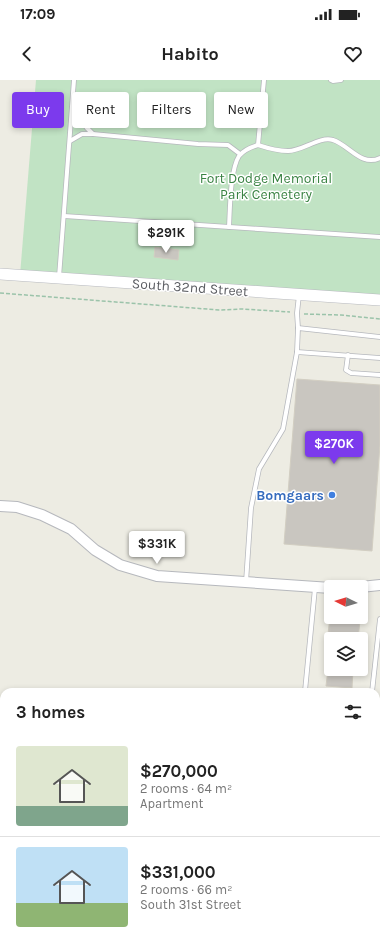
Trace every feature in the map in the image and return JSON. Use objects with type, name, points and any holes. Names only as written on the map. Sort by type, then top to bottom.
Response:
[{"type":"main road","name":"South 32nd Street","points":[[0,274],[380,300]]},
{"type":"street","points":[[0,506],[17,507],[42,515],[71,529],[95,550],[120,565],[157,576],[324,588]]},
{"type":"street","points":[[368,587],[380,585]]},
{"type":"lane","points":[[73,92],[74,80]]},
{"type":"lane","points":[[258,145],[264,80]]},
{"type":"lane","points":[[331,80],[341,80]]},
{"type":"lane","points":[[59,278],[72,108]]},
{"type":"lane","points":[[87,128],[93,134]]},
{"type":"lane","points":[[70,141],[82,134],[93,134],[228,145],[240,154]]},
{"type":"lane","points":[[228,227],[236,162],[240,154],[248,148],[258,145],[288,151],[305,148],[315,142],[333,140],[359,157],[368,160],[380,158]]},
{"type":"lane","points":[[64,216],[380,237]]},
{"type":"lane","points":[[246,582],[251,508],[259,469],[283,429],[297,352],[297,313],[299,294]]},
{"type":"lane","points":[[298,328],[380,337]]},
{"type":"lane","points":[[297,352],[380,358]]},
{"type":"lane","points":[[348,355],[346,370],[350,373],[380,376]]},
{"type":"lane","points":[[305,688],[316,587]]},
{"type":"lane","points":[[372,688],[380,619]]},
{"type":"path","points":[[0,293],[219,310],[242,309],[380,319]]},
{"type":"green space","name":"Fort Dodge Memorial Park Cemetery","points":[[36,80],[380,80],[380,300],[20,275],[32,128],[64,128],[64,92],[35,92]]},
{"type":"building","points":[[155,247],[179,250],[178,260],[154,257]]},
{"type":"building","name":"Bomgaars","points":[[297,379],[380,385],[380,445],[372,551],[284,544]]},
{"type":"building","points":[[329,624],[360,624],[359,632],[328,632]]},
{"type":"building","points":[[327,676],[353,676],[352,688],[326,686]]},
{"type":"place","name":"Bomgaars","points":[[332,495]]}]
